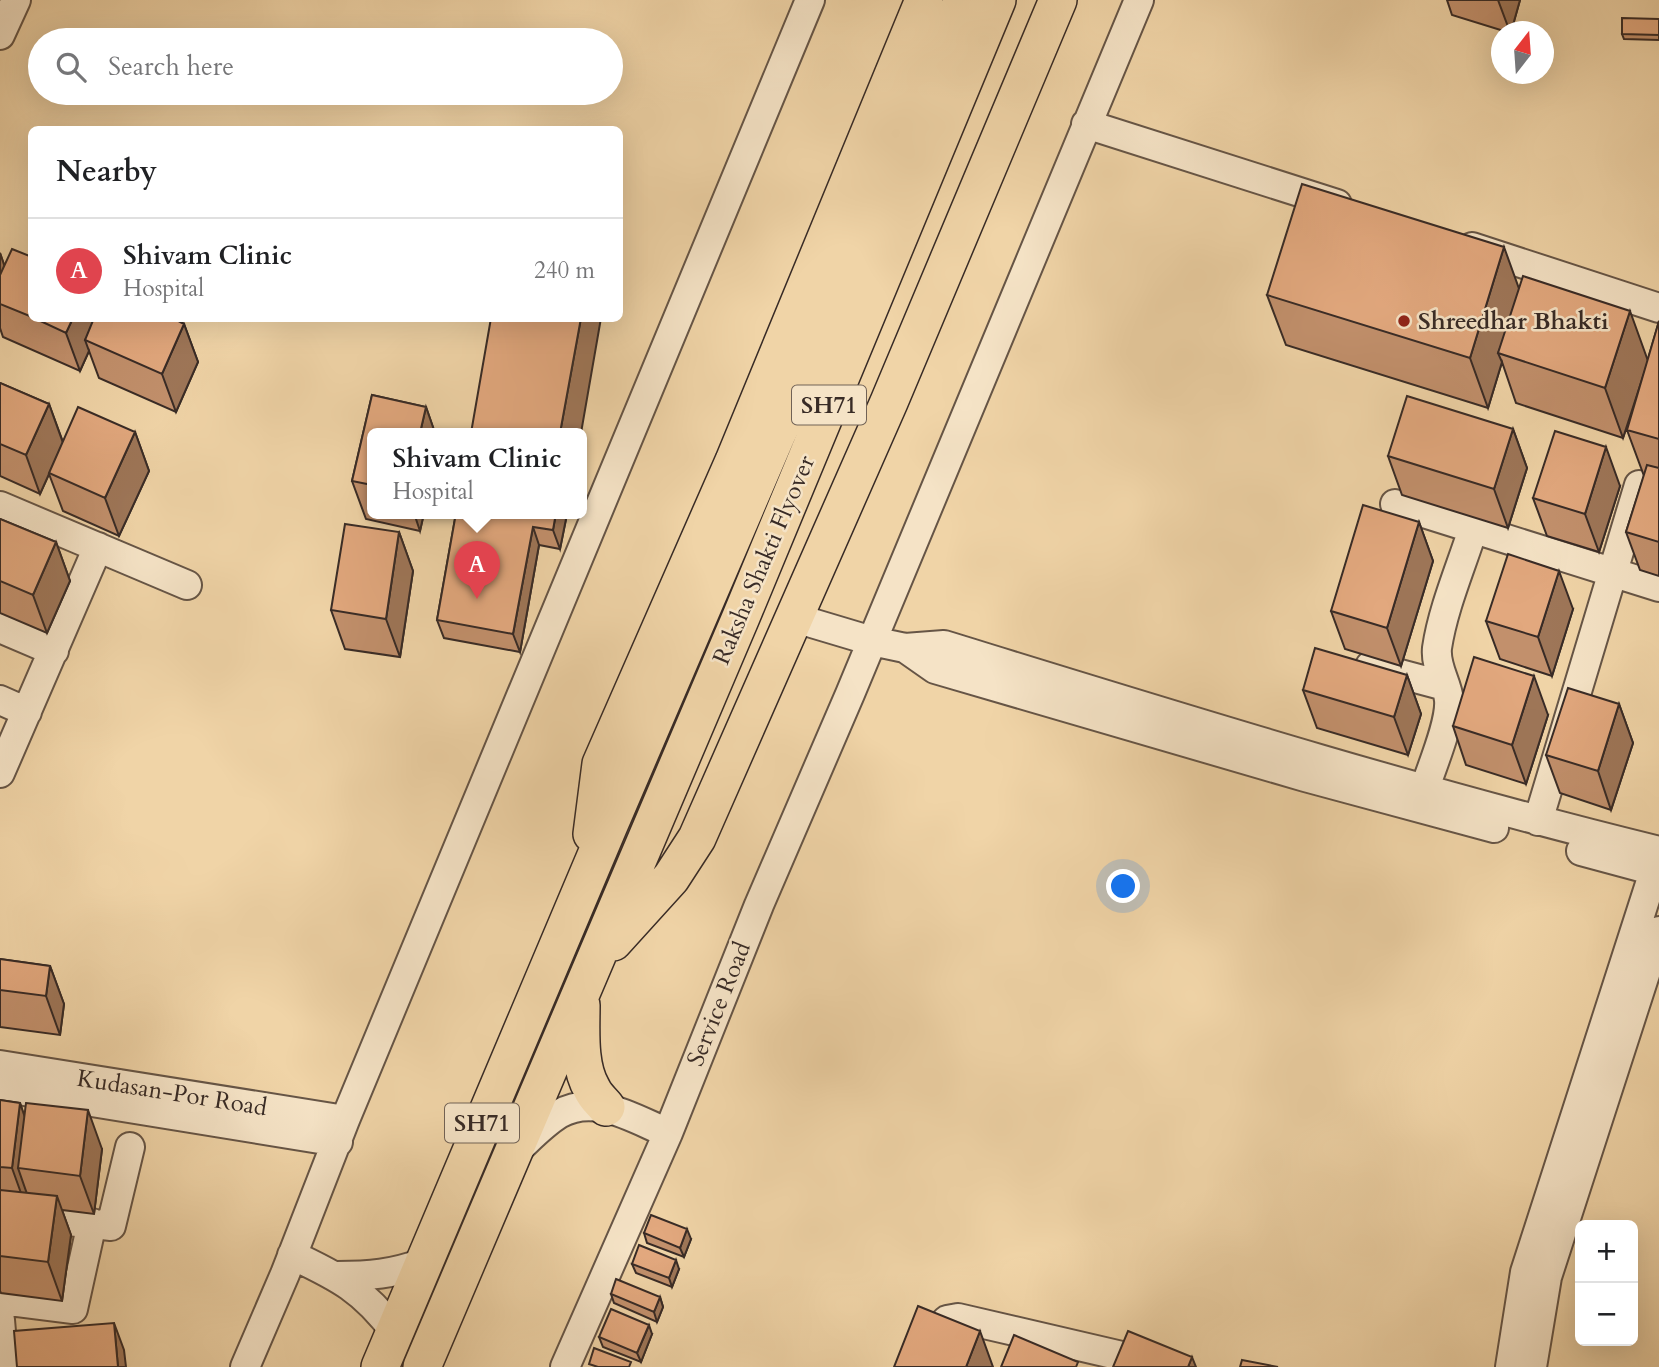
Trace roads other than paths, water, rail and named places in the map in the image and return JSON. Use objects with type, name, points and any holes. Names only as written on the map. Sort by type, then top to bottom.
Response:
[{"type":"main road","points":[[585,880],[601,764],[734,461],[923,0]]},
{"type":"main road","name":"Raksha Shakti Flyover","points":[[585,880],[963,0]]},
{"type":"main road","name":"Raksha Shakti Flyover","points":[[587,978],[997,0]]},
{"type":"main road","points":[[606,1107],[592,1091],[585,1069],[581,1025],[587,978],[671,878],[697,838],[795,618],[1058,0]]},
{"type":"main road","name":"SH71","points":[[380,1367],[585,880]]},
{"type":"main road","name":"SH71","points":[[422,1367],[587,978]]},
{"type":"street","points":[[0,35],[16,0]]},
{"type":"street","points":[[246,1367],[341,1131],[810,0]]},
{"type":"street","name":"Service Road","points":[[565,1367],[668,1133],[759,905],[1139,0]]},
{"type":"street","points":[[1086,124],[1368,214]]},
{"type":"street","points":[[1447,240],[1659,307]]},
{"type":"street","points":[[1538,821],[1639,485]]},
{"type":"street","points":[[1395,504],[1659,587]]},
{"type":"street","points":[[0,506],[187,584]]},
{"type":"street","points":[[1425,788],[1447,719],[1449,701],[1438,668],[1440,632],[1473,529]]},
{"type":"street","points":[[0,773],[98,547]]},
{"type":"street","points":[[795,618],[905,648],[944,645],[1311,757],[1538,821],[1658,863]]},
{"type":"street","points":[[0,628],[54,651]]},
{"type":"street","points":[[905,648],[935,668],[1306,777],[1658,863]]},
{"type":"street","points":[[1350,661],[1445,686]]},
{"type":"street","points":[[0,700],[27,712]]},
{"type":"street","points":[[1510,1367],[1525,1272],[1658,863]]},
{"type":"street","points":[[1532,1367],[1547,1277],[1659,931]]},
{"type":"street","name":"Kudasan-Por Road","points":[[0,1065],[161,1102],[341,1131]]},
{"type":"street","name":"Kudasan-Por Road","points":[[0,1087],[161,1102]]},
{"type":"street","points":[[513,1154],[558,1115],[589,1105],[606,1107],[668,1133]]},
{"type":"street","points":[[1,1217],[111,1226],[130,1147]]},
{"type":"street","points":[[0,1300],[73,1309],[92,1223]]},
{"type":"street","points":[[292,1255],[337,1276],[365,1298],[396,1332]]},
{"type":"street","points":[[337,1276],[397,1273],[423,1263]]},
{"type":"street","points":[[925,1367],[942,1325],[947,1320],[958,1318],[1169,1367]]},
{"type":"street","points":[[0,1320],[5,1367]]},
{"type":"place","name":"Shreedhar Bhakti","points":[[1404,321]]},
{"type":"place","name":"Shivam Clinic","points":[[477,599]]}]
